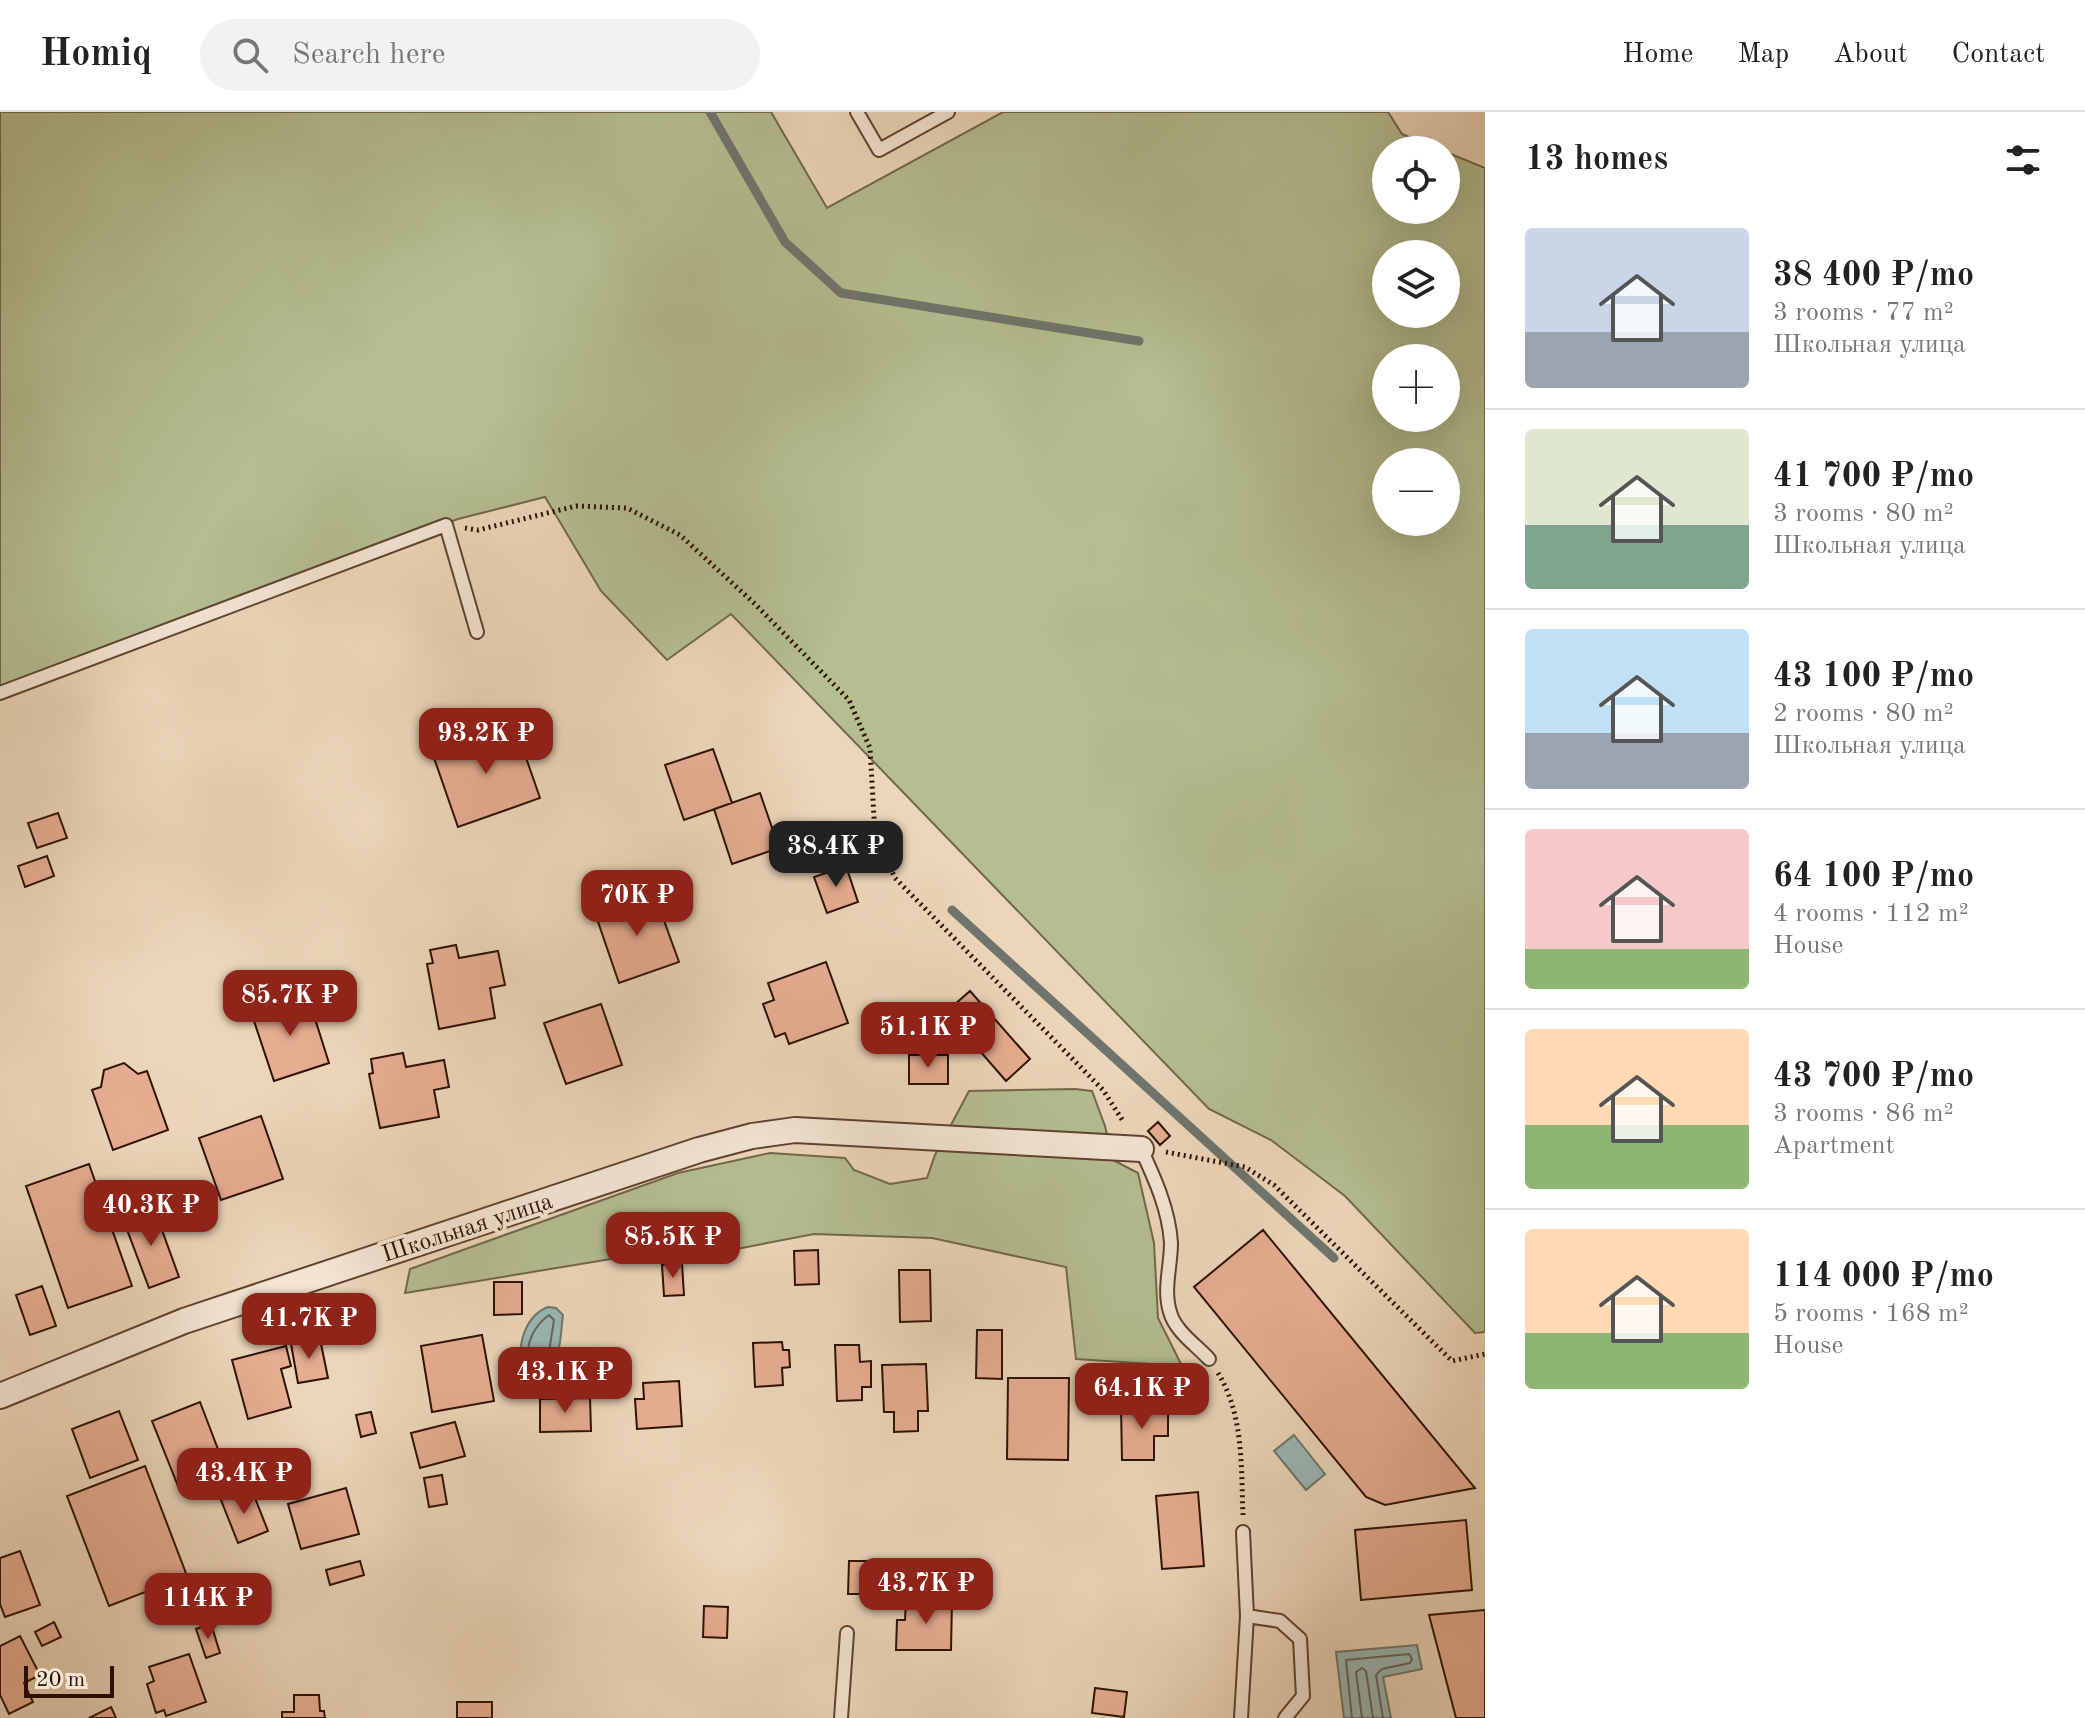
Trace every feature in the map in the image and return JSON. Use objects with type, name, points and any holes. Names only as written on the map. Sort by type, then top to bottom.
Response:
[{"type":"street","name":"Школьная улица","points":[[0,1396],[184,1321],[699,1150],[752,1136],[795,1130],[1141,1149]]},
{"type":"lane","points":[[857,112],[879,150],[948,112]]},
{"type":"lane","points":[[0,693],[446,525],[477,632]]},
{"type":"lane","points":[[1141,1149],[1162,1194],[1171,1242],[1169,1311],[1175,1325],[1209,1359]]},
{"type":"lane","points":[[1243,1532],[1247,1616],[1244,1716]]},
{"type":"lane","points":[[1247,1616],[1280,1621],[1300,1639],[1303,1696],[1285,1718]]},
{"type":"lane","points":[[841,1718],[847,1633]]},
{"type":"path","points":[[446,525],[478,530],[576,506],[627,508],[680,535],[755,604],[849,700],[870,748],[875,835],[895,878],[1103,1090],[1141,1149],[1197,1156],[1245,1167],[1274,1185],[1452,1361],[1485,1354]]},
{"type":"path","points":[[1209,1359],[1228,1389],[1243,1462],[1243,1532]]},
{"type":"green space","points":[[0,112],[771,112],[827,208],[1003,112],[1388,112],[1402,134],[1407,136],[1372,136],[1372,224],[1460,224],[1460,158],[1485,168],[1485,1332],[1475,1333],[1345,1196],[1271,1140],[1209,1109],[731,614],[667,660],[601,591],[545,497],[458,519],[0,688]]},
{"type":"green space","points":[[969,1091],[1092,1091],[1113,1160],[1138,1173],[1154,1243],[1158,1318],[1182,1366],[1076,1359],[1066,1267],[932,1238],[814,1234],[726,1251],[617,1258],[405,1293],[410,1269],[678,1173],[770,1153],[845,1158],[854,1170],[890,1184],[927,1178],[935,1155]]},
{"type":"water","points":[[548,1307],[556,1308],[563,1315],[560,1343],[551,1364],[534,1373],[522,1366],[522,1340],[528,1324]]},
{"type":"water","points":[[1294,1435],[1325,1474],[1306,1490],[1274,1451]]},
{"type":"water","points":[[1417,1645],[1422,1669],[1383,1677],[1391,1718],[1344,1718],[1336,1652]]},
{"type":"building","points":[[515,726],[540,798],[458,827],[433,755]]},
{"type":"building","points":[[713,749],[732,803],[684,820],[665,765]]},
{"type":"building","points":[[760,793],[779,848],[732,864],[714,809]]},
{"type":"building","points":[[58,813],[67,838],[37,848],[28,823]]},
{"type":"building","points":[[47,856],[54,876],[25,887],[18,866]]},
{"type":"building","points":[[846,866],[858,902],[827,913],[814,877]]},
{"type":"building","points":[[654,893],[679,962],[619,983],[595,913]]},
{"type":"building","points":[[456,945],[459,958],[498,951],[505,985],[490,988],[495,1018],[439,1029],[427,964],[433,963],[430,950]]},
{"type":"building","points":[[826,962],[848,1023],[789,1044],[785,1033],[775,1037],[763,1004],[774,1000],[768,983]]},
{"type":"building","points":[[970,991],[1030,1059],[1006,1081],[946,1012]]},
{"type":"building","points":[[286,995],[300,1006],[310,1003],[329,1063],[274,1081],[254,1021],[263,1018],[267,1001]]},
{"type":"building","points":[[601,1004],[622,1065],[566,1084],[544,1023]]},
{"type":"building","points":[[403,1053],[406,1067],[444,1060],[449,1087],[434,1090],[439,1117],[380,1128],[369,1074],[373,1073],[371,1059]]},
{"type":"building","points":[[909,1055],[948,1055],[948,1084],[909,1084]]},
{"type":"building","points":[[124,1063],[138,1074],[147,1071],[168,1130],[113,1150],[92,1090],[101,1087],[104,1070]]},
{"type":"building","points":[[261,1116],[283,1179],[221,1200],[199,1138]]},
{"type":"building","points":[[1158,1122],[1170,1136],[1160,1145],[1148,1131]]},
{"type":"building","points":[[89,1164],[132,1286],[68,1308],[26,1186]]},
{"type":"building","points":[[154,1208],[179,1277],[149,1288],[123,1219]]},
{"type":"building","points":[[1263,1230],[1475,1488],[1385,1505],[1366,1497],[1194,1287]]},
{"type":"building","points":[[818,1250],[819,1284],[795,1285],[794,1251]]},
{"type":"building","points":[[682,1264],[684,1295],[664,1296],[662,1265]]},
{"type":"building","points":[[899,1270],[930,1270],[931,1321],[900,1322]]},
{"type":"building","points":[[494,1282],[522,1282],[522,1314],[494,1315]]},
{"type":"building","points":[[42,1286],[56,1326],[30,1335],[16,1295]]},
{"type":"building","points":[[977,1330],[1002,1330],[1002,1379],[976,1378]]},
{"type":"building","points":[[482,1335],[494,1401],[432,1412],[421,1346]]},
{"type":"building","points":[[320,1339],[328,1378],[298,1383],[291,1344]]},
{"type":"building","points":[[782,1342],[783,1350],[789,1350],[790,1367],[782,1368],[783,1385],[755,1387],[753,1343]]},
{"type":"building","points":[[835,1345],[859,1345],[860,1362],[871,1361],[871,1387],[862,1387],[862,1400],[837,1401]]},
{"type":"building","points":[[286,1346],[291,1366],[281,1369],[291,1407],[248,1419],[232,1360]]},
{"type":"building","points":[[926,1364],[928,1411],[918,1411],[918,1431],[894,1432],[894,1412],[884,1412],[882,1365]]},
{"type":"building","points":[[1008,1378],[1069,1378],[1068,1460],[1007,1459]]},
{"type":"building","points":[[679,1381],[682,1426],[637,1429],[635,1399],[644,1399],[643,1383]]},
{"type":"building","points":[[590,1398],[591,1431],[540,1432],[540,1399]]},
{"type":"building","points":[[200,1402],[227,1473],[180,1491],[152,1421]]},
{"type":"building","points":[[1121,1407],[1168,1407],[1168,1436],[1154,1436],[1154,1460],[1122,1460]]},
{"type":"building","points":[[119,1411],[138,1460],[90,1478],[72,1429]]},
{"type":"building","points":[[371,1412],[376,1433],[361,1437],[356,1415]]},
{"type":"building","points":[[455,1422],[465,1456],[420,1468],[411,1433]]},
{"type":"building","points":[[145,1466],[187,1576],[109,1606],[67,1496]]},
{"type":"building","points":[[442,1475],[447,1504],[429,1507],[424,1478]]},
{"type":"building","points":[[251,1488],[268,1531],[238,1543],[221,1500]]},
{"type":"building","points":[[346,1488],[359,1534],[301,1549],[288,1504]]},
{"type":"building","points":[[1198,1492],[1204,1566],[1162,1569],[1156,1496]]},
{"type":"building","points":[[1466,1520],[1472,1590],[1361,1600],[1355,1530]]},
{"type":"building","points":[[20,1551],[40,1605],[5,1617],[0,1604],[0,1558]]},
{"type":"building","points":[[360,1561],[364,1575],[330,1585],[326,1570]]},
{"type":"building","points":[[849,1561],[869,1561],[869,1594],[848,1594]]},
{"type":"building","points":[[906,1600],[952,1600],[951,1650],[896,1650],[897,1620],[905,1620]]},
{"type":"building","points":[[704,1606],[728,1607],[727,1638],[703,1637]]},
{"type":"building","points":[[1485,1610],[1485,1718],[1456,1718],[1429,1615]]},
{"type":"building","points":[[54,1622],[61,1637],[42,1646],[35,1632]]},
{"type":"building","points":[[211,1624],[220,1653],[206,1658],[196,1629]]},
{"type":"building","points":[[20,1636],[40,1675],[24,1683],[33,1702],[9,1714],[0,1695],[0,1646]]},
{"type":"building","points":[[189,1654],[206,1702],[166,1716],[164,1710],[156,1713],[147,1684],[154,1681],[149,1667]]},
{"type":"building","points":[[1095,1688],[1127,1692],[1124,1717],[1092,1713]]},
{"type":"building","points":[[294,1695],[319,1695],[320,1711],[324,1711],[325,1718],[282,1718],[282,1712],[294,1712]]},
{"type":"building","points":[[457,1702],[492,1702],[492,1718],[457,1718]]},
{"type":"building","points":[[111,1707],[116,1718],[89,1718]]},
{"type":"waterway","points":[[710,112],[785,242],[841,293],[1139,341]]},
{"type":"waterway","points":[[952,910],[1334,1258]]}]
